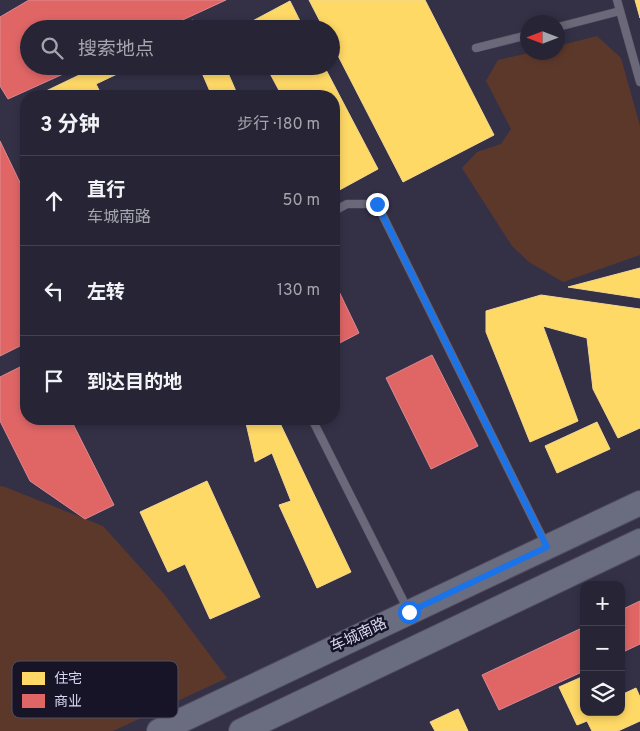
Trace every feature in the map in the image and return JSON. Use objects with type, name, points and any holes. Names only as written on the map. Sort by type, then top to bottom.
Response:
[{"type":"main road","name":"车城南路","points":[[159,731],[640,503]]},
{"type":"main road","points":[[241,731],[640,540]]},
{"type":"lane","points":[[617,0],[640,82]]},
{"type":"lane","points":[[565,25],[620,11]]},
{"type":"lane","points":[[476,48],[520,37]]},
{"type":"lane","points":[[340,208],[347,204],[377,204],[547,547]]},
{"type":"lane","points":[[315,425],[409,612]]},
{"type":"shaded area","points":[[597,36],[621,58],[640,126],[640,255],[563,282],[529,262],[512,246],[462,168],[477,152],[501,144],[511,129],[486,81],[498,60],[520,55],[520,60],[565,60],[565,44]]},
{"type":"shaded area","points":[[0,486],[103,526],[165,595],[227,678],[178,701],[178,661],[12,661],[12,718],[141,718],[113,731],[0,731]]},
{"type":"building: 住宅","points":[[309,0],[425,0],[494,135],[403,182],[340,60],[340,20],[319,20]]},
{"type":"building: 住宅","points":[[635,0],[640,0],[640,18]]},
{"type":"building: 住宅","points":[[290,1],[300,20],[254,20]]},
{"type":"building: 住宅","points":[[79,75],[115,75],[96,84],[99,90],[48,90]]},
{"type":"building: 住宅","points":[[203,75],[229,75],[235,90],[209,90]]},
{"type":"building: 住宅","points":[[271,75],[329,75],[337,90],[279,90]]},
{"type":"building: 住宅","points":[[340,97],[378,169],[340,190]]},
{"type":"building: 住宅","points":[[640,268],[640,298],[568,287]]},
{"type":"building: 住宅","points":[[541,295],[640,309],[640,428],[618,438],[593,389],[587,338],[543,326],[578,421],[530,442],[486,332],[486,311]]},
{"type":"building: 住宅","points":[[597,422],[610,449],[557,473],[545,446]]},
{"type":"building: 住宅","points":[[246,425],[281,425],[351,572],[317,588],[279,505],[291,501],[272,453],[255,462]]},
{"type":"building: 住宅","points":[[207,481],[260,597],[210,619],[185,564],[168,572],[140,512]]},
{"type":"building: 住宅","points":[[580,678],[580,716],[625,716],[625,693],[636,688],[640,697],[640,721],[618,731],[592,731],[587,721],[577,725],[559,687]]},
{"type":"building: 住宅","points":[[458,709],[468,731],[435,731],[430,722]]},
{"type":"building: 商业","points":[[29,0],[226,0],[183,20],[20,20],[20,75],[61,75],[28,90],[20,90],[20,94],[8,99],[0,86],[0,17]]},
{"type":"building: 商业","points":[[0,141],[20,183],[20,346],[0,356]]},
{"type":"building: 商业","points":[[340,293],[359,333],[340,343]]},
{"type":"building: 商业","points":[[432,355],[478,446],[431,469],[386,378]]},
{"type":"building: 商业","points":[[20,367],[20,425],[74,425],[114,505],[85,519],[30,481],[0,421],[0,377]]},
{"type":"building: 商业","points":[[640,601],[640,644],[625,651],[625,626],[625,608]]},
{"type":"building: 商业","points":[[580,629],[580,673],[499,710],[482,675]]},
{"type":"route","points":[[377,204],[547,547],[409,612]]}]
